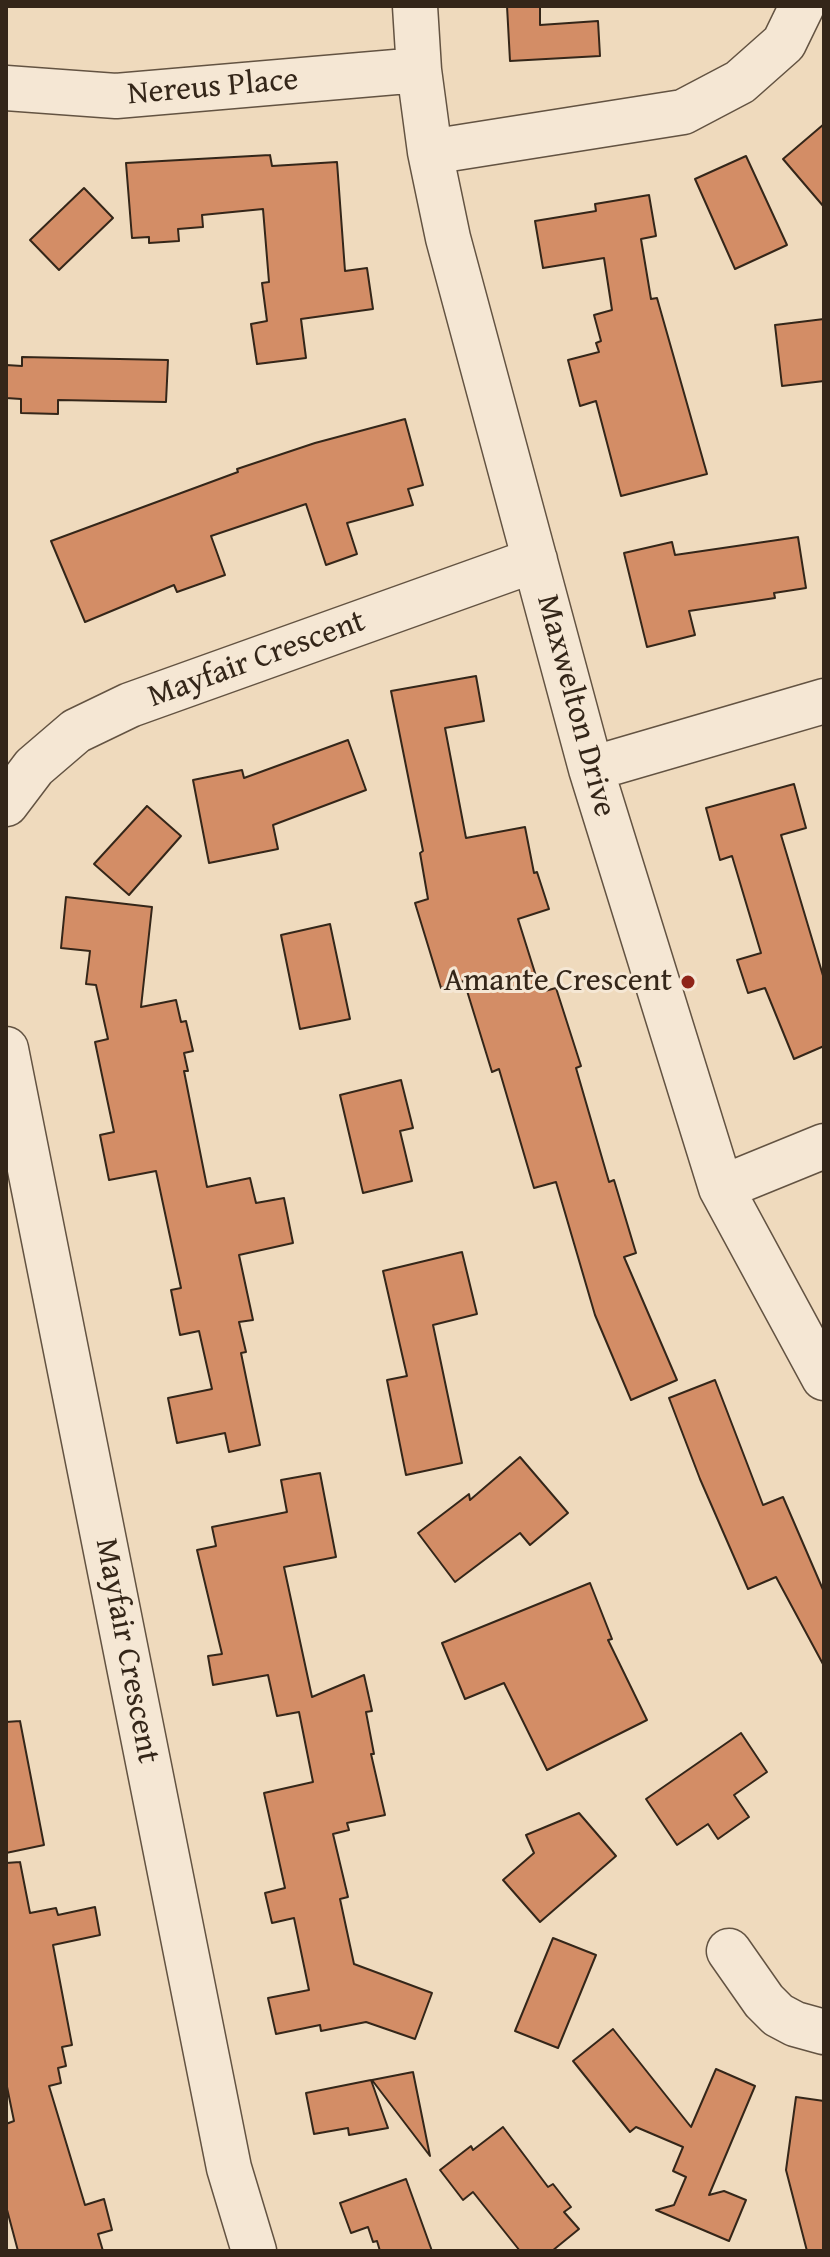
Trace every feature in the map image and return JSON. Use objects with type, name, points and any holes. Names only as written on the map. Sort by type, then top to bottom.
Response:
[{"type":"street","name":"Maxwelton Drive","points":[[415,6],[419,70],[430,152],[448,238],[591,769],[721,1188],[824,1378]]},
{"type":"street","points":[[430,152],[683,112],[740,82],[773,53],[784,43],[802,6]]},
{"type":"street","name":"Nereus Place","points":[[6,88],[116,96],[419,70]]},
{"type":"street","name":"Mayfair Crescent","points":[[6,804],[34,767],[76,731],[130,705],[535,560]]},
{"type":"street","points":[[591,769],[824,701]]},
{"type":"street","name":"Mayfair Crescent","points":[[6,1049],[229,2168],[254,2251]]},
{"type":"street","points":[[721,1188],[824,1146]]},
{"type":"street","points":[[729,1951],[764,2001],[778,2015],[795,2024],[824,2032]]},
{"type":"building","points":[[507,6],[540,6],[540,25],[598,21],[600,56],[510,61]]},
{"type":"building","points":[[824,124],[824,207],[783,159]]},
{"type":"building","points":[[270,155],[272,166],[337,162],[345,271],[367,268],[373,309],[301,319],[306,358],[257,364],[251,324],[267,321],[262,283],[269,282],[263,209],[202,215],[203,227],[178,229],[179,241],[149,243],[149,237],[132,238],[126,163]]},
{"type":"building","points":[[746,156],[787,245],[735,269],[695,179]]},
{"type":"building","points":[[84,188],[113,218],[59,270],[30,240]]},
{"type":"building","points":[[649,195],[656,236],[641,239],[651,299],[657,298],[707,474],[621,496],[596,401],[580,406],[568,360],[599,352],[596,343],[601,341],[594,315],[612,310],[604,258],[543,268],[535,221],[596,211],[595,204]]},
{"type":"building","points":[[824,319],[824,381],[782,386],[775,325]]},
{"type":"building","points":[[22,357],[168,360],[166,402],[58,400],[58,414],[21,413],[21,399],[6,398],[6,365],[22,366]]},
{"type":"building","points":[[405,419],[423,485],[408,489],[413,505],[347,523],[357,554],[326,565],[306,504],[211,536],[225,575],[177,592],[174,585],[85,622],[51,541],[238,472],[237,469],[315,443]]},
{"type":"building","points":[[798,537],[806,588],[774,593],[775,598],[689,611],[695,635],[647,647],[624,553],[672,542],[675,555]]},
{"type":"building","points":[[476,676],[484,721],[445,728],[466,838],[525,827],[534,873],[537,872],[549,909],[518,919],[541,992],[556,988],[581,1066],[576,1068],[609,1182],[614,1180],[636,1253],[624,1257],[677,1380],[631,1400],[595,1315],[556,1182],[534,1188],[499,1069],[492,1072],[464,981],[441,988],[415,903],[428,899],[420,853],[423,851],[391,691]]},
{"type":"building","points":[[348,740],[366,790],[273,825],[278,849],[209,863],[193,780],[242,770],[244,778]]},
{"type":"building","points":[[794,784],[806,828],[781,835],[824,979],[824,1046],[794,1059],[765,988],[748,993],[737,960],[761,953],[732,856],[720,860],[706,808]]},
{"type":"building","points":[[147,806],[181,836],[129,895],[94,864]]},
{"type":"building","points":[[66,897],[152,907],[141,1007],[176,1000],[181,1022],[186,1021],[193,1051],[184,1053],[188,1071],[184,1071],[207,1187],[250,1178],[256,1203],[284,1198],[293,1243],[239,1255],[253,1320],[239,1322],[246,1352],[241,1353],[260,1445],[229,1452],[225,1433],[177,1443],[168,1398],[212,1389],[199,1331],[180,1335],[171,1290],[181,1288],[156,1171],[109,1180],[100,1135],[114,1132],[95,1042],[108,1039],[96,985],[86,984],[90,951],[61,948]]},
{"type":"building","points":[[330,924],[350,1019],[300,1029],[281,935]]},
{"type":"building","points":[[401,1080],[413,1128],[400,1131],[412,1181],[363,1193],[340,1095]]},
{"type":"building","points":[[462,1252],[477,1314],[433,1325],[462,1463],[406,1475],[387,1380],[407,1376],[383,1271]]},
{"type":"building","points":[[715,1380],[763,1505],[783,1497],[824,1592],[824,1666],[776,1577],[748,1589],[669,1398]]},
{"type":"building","points":[[520,1457],[568,1513],[530,1545],[520,1533],[455,1582],[418,1533],[469,1494],[470,1500]]},
{"type":"building","points":[[320,1473],[336,1557],[284,1567],[312,1697],[364,1675],[372,1711],[366,1712],[374,1754],[371,1754],[385,1815],[347,1823],[349,1830],[333,1834],[348,1897],[340,1899],[354,1964],[432,1993],[415,2039],[366,2022],[321,2031],[320,2025],[276,2034],[268,1998],[309,1990],[294,1918],[272,1923],[265,1893],[285,1888],[264,1793],[313,1782],[299,1712],[277,1716],[268,1675],[213,1685],[208,1656],[222,1654],[197,1550],[216,1546],[212,1527],[287,1512],[281,1480]]},
{"type":"building","points":[[590,1583],[612,1639],[608,1640],[647,1720],[547,1770],[504,1683],[465,1699],[442,1643]]},
{"type":"building","points":[[20,1721],[44,1845],[6,1853],[6,1722]]},
{"type":"building","points":[[741,1733],[767,1772],[734,1795],[749,1817],[718,1839],[708,1824],[677,1845],[646,1799]]},
{"type":"building","points":[[579,1813],[616,1856],[540,1922],[503,1880],[534,1853],[526,1835]]},
{"type":"building","points":[[20,1862],[30,1913],[56,1908],[58,1915],[95,1907],[100,1935],[53,1945],[72,2045],[62,2047],[66,2066],[58,2068],[61,2083],[49,2086],[85,2205],[104,2199],[112,2230],[98,2234],[103,2251],[18,2251],[6,2206],[6,2124],[14,2121],[6,2082],[6,1863]]},
{"type":"building","points":[[553,1938],[596,1955],[558,2048],[515,2031]]},
{"type":"building","points":[[613,2029],[691,2127],[716,2069],[755,2086],[709,2195],[724,2191],[746,2200],[729,2241],[656,2210],[674,2205],[686,2177],[673,2171],[683,2147],[636,2127],[630,2132],[573,2061]]},
{"type":"building","points":[[413,2072],[430,2156],[372,2080]]},
{"type":"building","points":[[371,2080],[388,2128],[349,2135],[348,2128],[314,2134],[306,2093]]},
{"type":"building","points":[[796,2097],[824,2101],[824,2251],[807,2251],[786,2170]]},
{"type":"building","points":[[503,2127],[548,2187],[553,2184],[571,2207],[564,2212],[579,2229],[552,2251],[520,2251],[473,2192],[463,2200],[440,2170]]},
{"type":"building","points":[[406,2179],[432,2251],[380,2251],[368,2227],[351,2233],[340,2203]]},
{"type":"place","name":"Amante Crescent","points":[[688,982]]}]
